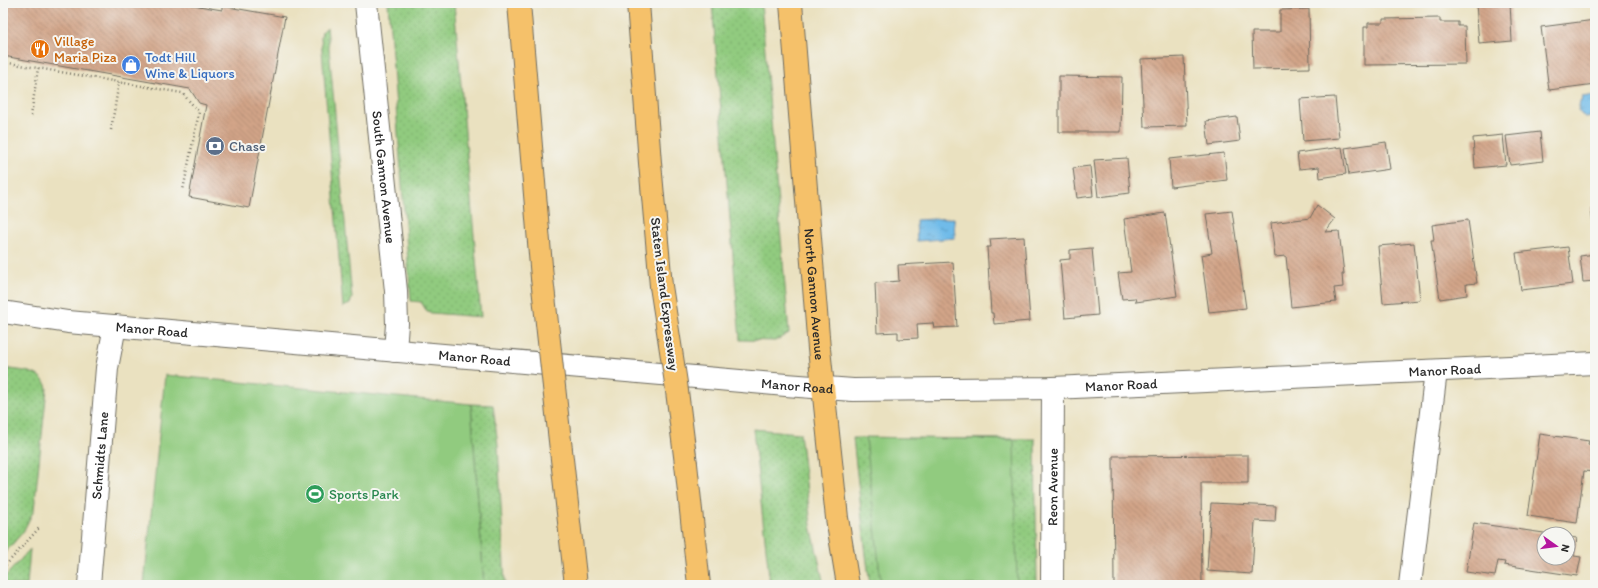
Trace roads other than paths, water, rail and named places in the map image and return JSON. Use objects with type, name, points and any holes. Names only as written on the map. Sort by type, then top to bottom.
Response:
[{"type":"main road","points":[[519,3],[542,278],[576,585]]},
{"type":"main road","name":"Staten Island Expressway","points":[[638,3],[661,286],[676,383],[699,585]]},
{"type":"main road","name":"North Gannon Avenue","points":[[790,3],[819,341],[837,518],[848,585]]},
{"type":"main road","points":[[695,551],[715,585]]},
{"type":"street","name":"South Gannon Avenue","points":[[366,3],[396,291],[397,324],[395,351]]},
{"type":"street","name":"Manor Road","points":[[3,312],[68,322],[853,390],[1052,388],[1595,363]]},
{"type":"street","name":"Schmidts Lane","points":[[89,585],[107,368],[115,326]]},
{"type":"street","points":[[1410,585],[1436,371]]},
{"type":"street","name":"Reon Avenue","points":[[1052,388],[1052,585]]},
{"type":"water","points":[[1595,95],[1595,117],[1585,118],[1585,116],[1578,110],[1580,102],[1583,100],[1582,97]]},
{"type":"water","points":[[954,218],[955,238],[917,241],[916,220]]},
{"type":"place","name":"Village Maria Piza","points":[[40,49]]},
{"type":"place","name":"Todt Hill Wine & Liquors","points":[[131,65]]},
{"type":"place","name":"Chase","points":[[215,146]]},
{"type":"place","name":"Sports Park","points":[[315,494]]}]
